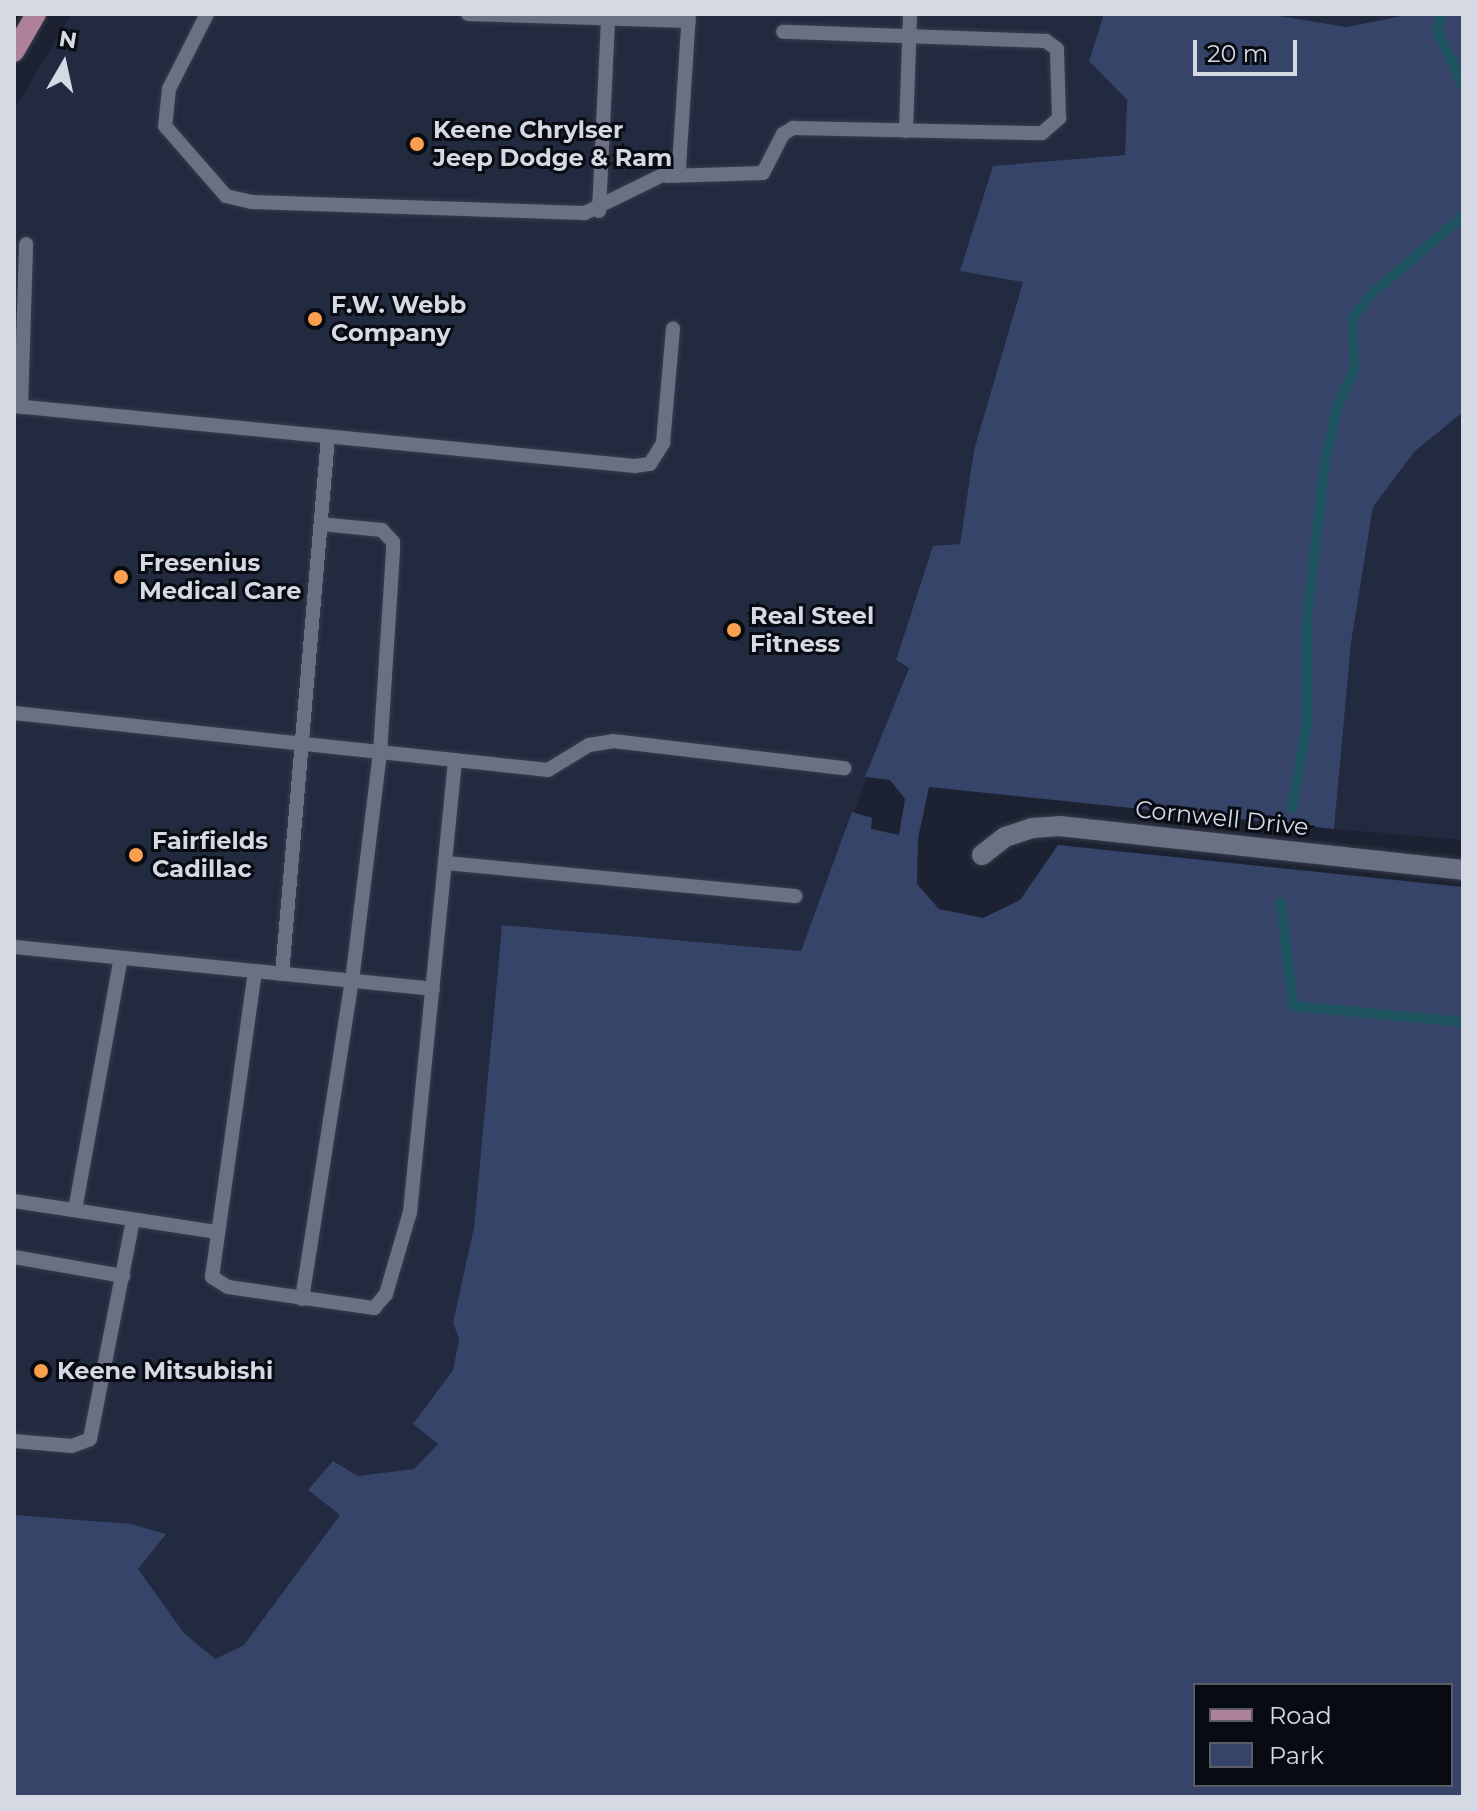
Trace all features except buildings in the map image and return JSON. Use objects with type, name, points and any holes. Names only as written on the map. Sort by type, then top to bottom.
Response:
[{"type":"main road","points":[[14,52],[36,14]]},
{"type":"street","name":"Cornwell Drive","points":[[982,855],[1005,837],[1032,828],[1059,826],[1463,870]]},
{"type":"lane","points":[[207,14],[169,89],[165,126],[226,196],[252,202],[599,211],[679,167],[684,151],[689,18],[468,14]]},
{"type":"lane","points":[[906,131],[910,14]]},
{"type":"lane","points":[[599,211],[608,18]]},
{"type":"lane","points":[[667,176],[763,173],[783,134],[793,128],[1042,133],[1053,127],[1059,109],[1057,49],[1053,43],[783,32]]},
{"type":"lane","points":[[26,244],[17,406],[328,437],[650,464],[663,443],[673,328]]},
{"type":"lane","points":[[282,974],[328,437]]},
{"type":"lane","points":[[302,1299],[352,981],[380,753],[393,542],[382,530],[321,524]]},
{"type":"lane","points":[[14,713],[548,770],[589,745],[613,741],[844,768]]},
{"type":"lane","points":[[255,971],[211,1266],[218,1283],[366,1310],[386,1294],[410,1212],[455,760]]},
{"type":"lane","points":[[445,863],[795,896]]},
{"type":"lane","points":[[14,947],[433,989]]},
{"type":"lane","points":[[75,1210],[121,958]]},
{"type":"lane","points":[[14,1201],[216,1232]]},
{"type":"lane","points":[[14,1441],[72,1446],[90,1439],[133,1220]]},
{"type":"lane","points":[[14,1257],[123,1276]]},
{"type":"shaded area","points":[[71,14],[1104,14],[1089,61],[1127,100],[1125,155],[1088,160],[1023,282],[974,450],[960,545],[896,660],[909,667],[801,951],[502,925],[474,1227],[453,1323],[459,1339],[453,1370],[424,1407],[439,1443],[415,1469],[358,1476],[334,1461],[341,1514],[244,1645],[214,1659],[184,1633],[137,1569],[165,1535],[14,1515],[14,110]]},
{"type":"shaded area","points":[[1267,14],[1413,14],[1346,28]]},
{"type":"shaded area","points":[[1463,412],[1463,840],[1334,829],[1351,643],[1373,507],[1414,452]]},
{"type":"green space","points":[[1104,14],[1267,14],[1346,27],[1413,14],[1463,14],[1463,412],[1414,452],[1373,507],[1351,643],[1334,829],[929,787],[918,838],[917,884],[939,909],[983,918],[1020,900],[1058,845],[1463,887],[1463,1797],[14,1797],[14,1515],[131,1524],[166,1534],[138,1569],[184,1633],[215,1659],[244,1645],[340,1515],[308,1490],[333,1461],[358,1476],[414,1469],[438,1444],[413,1424],[453,1370],[459,1339],[453,1323],[474,1227],[502,925],[801,951],[852,812],[872,818],[871,829],[899,835],[905,799],[890,780],[865,777],[909,668],[896,660],[933,546],[960,544],[974,450],[1023,282],[960,271],[993,166],[1125,155],[1127,100],[1089,61]]},
{"type":"waterway","points":[[1442,14],[1437,30],[1463,85]]},
{"type":"waterway","points":[[1292,809],[1307,724],[1307,619],[1325,462],[1337,408],[1354,370],[1353,318],[1368,297],[1463,216]]},
{"type":"waterway","points":[[1281,902],[1293,1006],[1463,1022]]},
{"type":"place","name":"Keene Chrylser Jeep Dodge & Ram","points":[[417,144]]},
{"type":"place","name":"F.W. Webb Company","points":[[315,319]]},
{"type":"place","name":"Fresenius Medical Care","points":[[121,577]]},
{"type":"place","name":"Real Steel Fitness","points":[[734,630]]},
{"type":"place","name":"Fairfields Cadillac","points":[[136,855]]},
{"type":"place","name":"Keene Mitsubishi","points":[[41,1371]]}]
